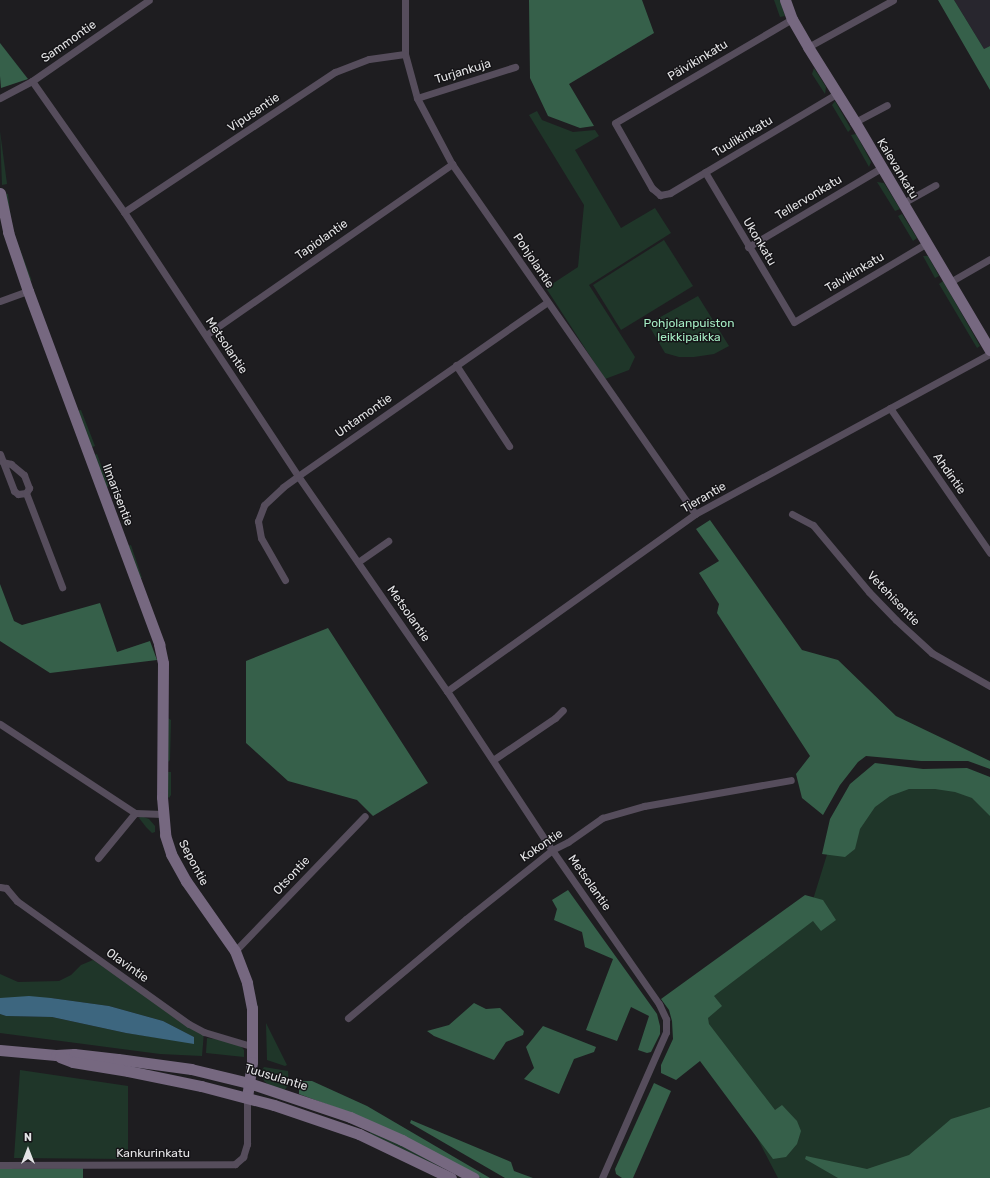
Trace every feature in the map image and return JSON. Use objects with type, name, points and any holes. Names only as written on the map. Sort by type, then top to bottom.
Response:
[{"type":"street","name":"Sammontie","points":[[0,98],[32,81],[149,0]]},
{"type":"street","name":"Pohjolantie","points":[[405,0],[405,54],[417,98],[452,164],[546,302],[695,514]]},
{"type":"street","name":"Kalevankatu","points":[[786,0],[792,19],[808,47],[836,94],[855,122],[990,350]]},
{"type":"street","points":[[808,47],[894,0]]},
{"type":"street","name":"Päivikinkatu","points":[[660,196],[652,188],[615,123],[792,19]]},
{"type":"street","name":"Vipusentie","points":[[124,212],[335,72],[369,59],[405,54]]},
{"type":"street","name":"Turjankuja","points":[[417,98],[516,67]]},
{"type":"street","name":"Metsolantie","points":[[32,81],[124,212],[298,476],[447,691],[552,850],[646,984],[666,1019],[666,1032],[650,1073],[602,1178]]},
{"type":"street","name":"Tuulikinkatu","points":[[660,196],[670,193],[836,94]]},
{"type":"street","points":[[855,122],[887,105]]},
{"type":"street","name":"Tapiolantie","points":[[206,335],[452,164]]},
{"type":"street","name":"Tellervonkatu","points":[[748,247],[881,168]]},
{"type":"street","name":"Ukonkatu","points":[[705,172],[748,247],[794,322]]},
{"type":"street","points":[[903,203],[935,185]]},
{"type":"street","name":"Ilmarisentie","points":[[0,193],[8,232],[28,291],[159,644],[163,663],[162,814]]},
{"type":"street","name":"Talvikinkatu","points":[[794,322],[927,243]]},
{"type":"street","points":[[950,282],[990,259]]},
{"type":"street","points":[[0,301],[28,291]]},
{"type":"street","name":"Untamontie","points":[[285,580],[261,538],[258,521],[264,506],[283,487],[298,476],[546,302]]},
{"type":"street","name":"Tierantie","points":[[447,691],[695,514],[990,354]]},
{"type":"street","points":[[456,365],[509,446]]},
{"type":"street","name":"Ahdintie","points":[[890,408],[990,553]]},
{"type":"street","points":[[0,454],[14,491],[18,494],[26,493]]},
{"type":"street","points":[[3,462],[10,464],[24,475],[29,488],[26,493]]},
{"type":"street","points":[[26,493],[62,587]]},
{"type":"street","name":"Vetehisentie","points":[[792,514],[813,525],[869,592],[896,620],[932,653],[990,686]]},
{"type":"street","points":[[358,562],[388,541]]},
{"type":"street","points":[[493,760],[555,718],[562,710]]},
{"type":"street","points":[[0,724],[135,813],[162,814]]},
{"type":"street","name":"Kokontie","points":[[348,1018],[466,918],[552,850],[568,842],[602,818],[621,811],[791,780]]},
{"type":"street","points":[[98,858],[135,813]]},
{"type":"street","name":"Sepontie","points":[[162,814],[170,854],[186,882],[235,951],[251,996],[251,1046],[247,1098]]},
{"type":"street","name":"Otsontie","points":[[235,951],[365,816]]},
{"type":"street","name":"Olavintie","points":[[0,888],[6,888],[17,901],[189,1024],[204,1032],[251,1046]]},
{"type":"street","name":"Tuusulantie","points":[[0,1050],[56,1056],[74,1054],[159,1064],[191,1069],[249,1083],[350,1117],[402,1140],[474,1178]]},
{"type":"street","name":"Tuusulantie","points":[[56,1056],[73,1062],[128,1071],[247,1098],[359,1134],[451,1178]]},
{"type":"street","name":"Kankurinkatu","points":[[0,1165],[236,1164],[243,1157],[248,1144],[247,1098]]},
{"type":"shaded area","points":[[954,0],[990,0],[990,46],[984,49]]},
{"type":"green space","points":[[529,0],[642,0],[654,33],[569,84],[594,126],[580,128],[548,116],[530,78]]},
{"type":"green space","points":[[774,0],[780,0],[785,16],[780,17]]},
{"type":"green space","points":[[938,0],[954,0],[984,49],[990,46],[990,90]]},
{"type":"green space","points":[[0,43],[28,79],[1,88]]},
{"type":"green space","points":[[814,68],[826,87],[825,94],[812,74]]},
{"type":"green space","points":[[835,101],[851,129],[848,132],[832,105]]},
{"type":"green space","points":[[537,111],[542,120],[573,132],[595,130],[599,136],[575,150],[621,228],[655,208],[671,233],[589,285],[635,357],[629,370],[605,379],[546,288],[578,267],[584,205],[529,115]]},
{"type":"green space","points":[[0,131],[7,184],[2,185]]},
{"type":"green space","points":[[856,134],[871,162],[869,167],[851,135]]},
{"type":"green space","points":[[877,182],[884,183],[900,209],[895,211]]},
{"type":"green space","points":[[3,193],[8,194],[12,226]]},
{"type":"green space","points":[[902,214],[917,238],[913,241],[898,216]]},
{"type":"green space","points":[[13,230],[32,281],[28,278],[22,265]]},
{"type":"green space","points":[[664,240],[693,286],[621,330],[593,285]]},
{"type":"green space","points":[[923,256],[928,256],[939,276],[935,278]]},
{"type":"green space","points":[[943,281],[980,346],[977,348],[939,284]]},
{"type":"green space","name":"Pohjolanpuiston leikkipaikka","points":[[698,296],[729,346],[714,354],[694,357],[679,357],[665,353],[648,324]]},
{"type":"green space","points":[[81,410],[95,446],[90,448],[76,411]]},
{"type":"green space","points":[[97,454],[109,486],[105,488],[93,455]]},
{"type":"green space","points":[[710,520],[802,650],[838,660],[896,716],[990,761],[990,769],[968,761],[921,761],[866,756],[858,762],[840,785],[823,815],[802,798],[796,774],[810,756],[717,613],[719,604],[699,573],[719,561],[696,529]]},
{"type":"green space","points":[[131,545],[142,578],[138,579],[128,546]]},
{"type":"green space","points":[[0,584],[14,621],[22,625],[100,603],[117,652],[150,641],[157,660],[50,673],[0,641]]},
{"type":"green space","points":[[328,628],[428,783],[373,816],[357,800],[288,781],[246,743],[246,661]]},
{"type":"green space","points":[[168,718],[171,720],[170,760],[167,763]]},
{"type":"green space","points":[[875,763],[923,769],[967,768],[990,777],[990,816],[972,798],[955,792],[935,789],[909,789],[890,796],[875,807],[860,829],[855,849],[845,857],[822,854],[830,819],[850,784]]},
{"type":"green space","points":[[168,772],[171,772],[171,795],[169,798],[167,796]]},
{"type":"green space","points":[[879,773],[990,790],[990,1178],[778,1178],[688,1005],[811,906],[838,819]]},
{"type":"green space","points":[[141,816],[149,819],[155,826],[155,832],[152,833],[146,827],[139,818]]},
{"type":"green space","points":[[568,890],[657,1014],[660,1034],[651,1052],[647,1053],[638,1050],[649,1016],[631,1007],[617,1041],[586,1030],[613,959],[585,947],[582,932],[554,920],[557,909],[552,900]]},
{"type":"green space","points":[[805,895],[823,900],[836,920],[821,931],[813,921],[714,996],[722,1006],[708,1018],[709,1024],[775,1110],[782,1105],[797,1121],[801,1131],[797,1144],[786,1157],[773,1159],[700,1061],[676,1080],[661,1073],[661,1065],[673,1039],[672,1021],[669,1010],[661,999]]},
{"type":"green space","points":[[93,960],[189,1024],[204,1032],[202,1056],[160,1054],[0,1033],[0,1014],[6,1016],[52,1017],[126,1033],[194,1043],[194,1037],[163,1021],[109,1006],[51,998],[0,998],[0,974],[18,982],[59,981],[71,975],[81,965]]},
{"type":"green space","points":[[474,1003],[486,1009],[500,1008],[524,1031],[523,1035],[506,1042],[494,1060],[434,1036],[427,1031],[449,1025]]},
{"type":"green space","points":[[266,1023],[287,1065],[285,1066],[267,1060]]},
{"type":"green space","points":[[543,1026],[596,1047],[594,1052],[574,1059],[559,1094],[524,1079],[534,1068],[526,1047]]},
{"type":"green space","points":[[207,1038],[239,1044],[244,1050],[244,1057],[206,1053]]},
{"type":"green space","points":[[264,1067],[288,1071],[289,1084],[284,1091],[270,1086],[264,1081],[261,1072]]},
{"type":"green space","points":[[20,1070],[128,1086],[128,1159],[14,1158]]},
{"type":"green space","points":[[303,1081],[312,1081],[367,1106],[490,1178],[481,1178],[411,1140],[356,1115],[299,1094],[299,1088]]},
{"type":"green space","points":[[654,1083],[671,1091],[633,1178],[622,1178],[616,1174],[615,1169]]},
{"type":"green space","points":[[990,1107],[990,1178],[838,1178],[805,1159],[806,1156],[867,1169],[909,1155],[951,1119]]},
{"type":"green space","points":[[411,1120],[511,1162],[514,1171],[533,1178],[505,1178],[410,1123]]},
{"type":"green space","points":[[370,1132],[377,1132],[447,1170],[369,1135]]},
{"type":"green space","points":[[83,1168],[83,1178],[0,1178],[0,1169]]},
{"type":"water","points":[[29,996],[109,1006],[163,1021],[194,1037],[194,1044],[126,1033],[52,1017],[6,1016],[0,1014],[0,998]]}]
